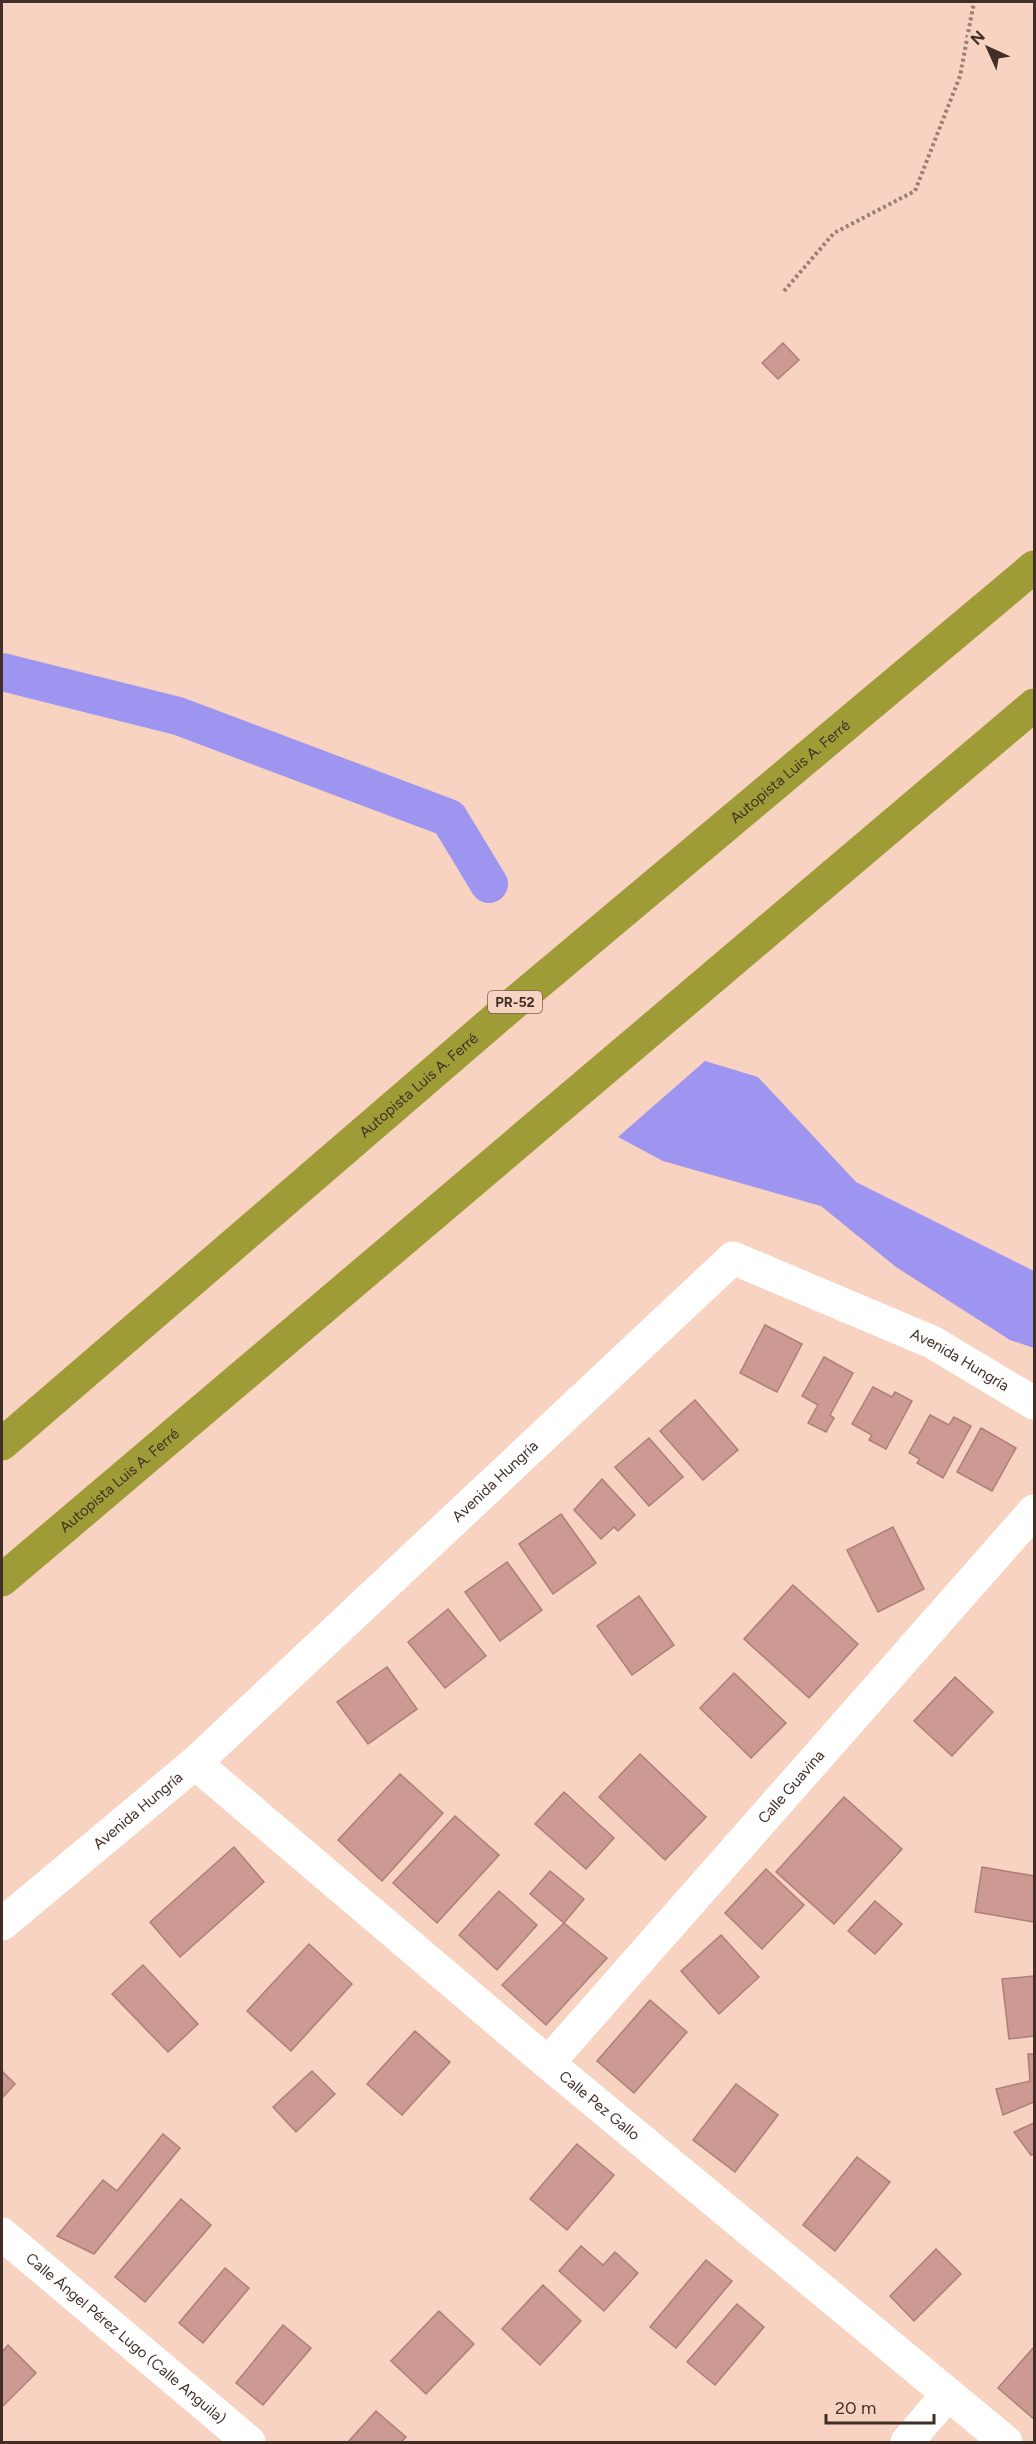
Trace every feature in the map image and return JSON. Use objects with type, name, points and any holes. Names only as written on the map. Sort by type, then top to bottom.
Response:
[{"type":"highway","name":"Autopista Luis A. Ferré","points":[[2,1444],[506,1010],[1035,567]]},
{"type":"highway","name":"Autopista Luis A. Ferré","points":[[2,1580],[1035,705]]},
{"type":"street","name":"Avenida Hungría","points":[[2,1924],[195,1763],[733,1258],[932,1342],[1035,1403]]},
{"type":"street","name":"Calle Guavina","points":[[548,2063],[1035,1511]]},
{"type":"street","name":"Calle Pez Gallo","points":[[195,1763],[548,2063],[1006,2442]]},
{"type":"street","name":"Calle Ángel Pérez Lugo (Calle Anguila)","points":[[2,2234],[249,2442]]},
{"type":"street","points":[[907,2442],[948,2394]]},
{"type":"path","points":[[784,291],[834,233],[915,191],[960,76],[974,2]]},
{"type":"shaded area","points":[[705,1061],[758,1077],[856,1182],[1034,1271],[1034,1348],[1010,1340],[896,1267],[821,1206],[663,1161],[618,1137]]},
{"type":"building","points":[[783,343],[799,360],[778,379],[762,363]]},
{"type":"building","points":[[765,1325],[802,1344],[777,1392],[740,1373]]},
{"type":"building","points":[[824,1357],[853,1373],[830,1415],[834,1418],[826,1432],[808,1423],[818,1405],[802,1396]]},
{"type":"building","points":[[873,1387],[892,1397],[895,1392],[912,1401],[886,1449],[869,1440],[872,1435],[852,1424]]},
{"type":"building","points":[[695,1400],[738,1450],[703,1480],[660,1431]]},
{"type":"building","points":[[930,1415],[949,1425],[954,1417],[971,1426],[943,1478],[917,1463],[920,1459],[909,1453]]},
{"type":"building","points":[[981,1428],[1016,1448],[992,1491],[957,1472]]},
{"type":"building","points":[[649,1438],[683,1477],[649,1506],[615,1467]]},
{"type":"building","points":[[602,1479],[635,1515],[618,1531],[614,1527],[601,1539],[574,1510]]},
{"type":"building","points":[[561,1514],[596,1563],[553,1594],[519,1544]]},
{"type":"building","points":[[893,1527],[924,1589],[878,1612],[847,1550]]},
{"type":"building","points":[[507,1562],[542,1610],[500,1641],[465,1592]]},
{"type":"building","points":[[793,1585],[858,1644],[809,1698],[744,1639]]},
{"type":"building","points":[[639,1596],[674,1645],[632,1675],[597,1626]]},
{"type":"building","points":[[448,1609],[486,1656],[445,1688],[408,1642]]},
{"type":"building","points":[[387,1667],[417,1709],[368,1744],[337,1702]]},
{"type":"building","points":[[734,1673],[786,1723],[751,1758],[700,1708]]},
{"type":"building","points":[[955,1677],[993,1712],[952,1756],[914,1721]]},
{"type":"building","points":[[640,1754],[706,1817],[665,1860],[599,1797]]},
{"type":"building","points":[[400,1774],[443,1813],[382,1881],[338,1840]]},
{"type":"building","points":[[564,1792],[614,1838],[586,1869],[535,1824]]},
{"type":"building","points":[[844,1797],[902,1849],[834,1924],[776,1872]]},
{"type":"building","points":[[455,1816],[499,1855],[437,1923],[393,1883]]},
{"type":"building","points":[[234,1847],[264,1882],[180,1957],[150,1922]]},
{"type":"building","points":[[982,1867],[1034,1876],[1034,1922],[975,1912]]},
{"type":"building","points":[[766,1869],[804,1905],[762,1949],[725,1913]]},
{"type":"building","points":[[550,1871],[584,1899],[564,1923],[530,1894]]},
{"type":"building","points":[[499,1891],[537,1925],[497,1970],[459,1935]]},
{"type":"building","points":[[875,1901],[902,1924],[875,1954],[848,1931]]},
{"type":"building","points":[[564,1923],[607,1958],[546,2025],[502,1985]]},
{"type":"building","points":[[721,1935],[759,1977],[719,2014],[681,1971]]},
{"type":"building","points":[[309,1944],[352,1984],[291,2051],[247,2011]]},
{"type":"building","points":[[143,1965],[198,2024],[168,2052],[112,1994]]},
{"type":"building","points":[[1034,1976],[1034,2036],[1009,2039],[1002,1979]]},
{"type":"building","points":[[650,2000],[687,2032],[634,2093],[597,2061]]},
{"type":"building","points":[[415,2031],[450,2062],[402,2115],[367,2084]]},
{"type":"building","points":[[1028,2054],[1034,2054],[1034,2102],[1003,2115],[996,2089],[1030,2081]]},
{"type":"building","points":[[2,2071],[15,2084],[2,2098]]},
{"type":"building","points":[[312,2071],[335,2094],[296,2132],[273,2107]]},
{"type":"building","points":[[736,2084],[778,2115],[735,2172],[693,2140]]},
{"type":"building","points":[[1034,2123],[1034,2154],[1031,2155],[1014,2132]]},
{"type":"building","points":[[163,2134],[180,2148],[94,2254],[57,2236],[103,2180],[117,2191]]},
{"type":"building","points":[[577,2144],[614,2175],[567,2230],[530,2199]]},
{"type":"building","points":[[857,2157],[890,2182],[835,2251],[803,2225]]},
{"type":"building","points":[[181,2199],[211,2225],[145,2302],[115,2277]]},
{"type":"building","points":[[581,2246],[603,2265],[615,2252],[638,2273],[604,2311],[559,2271]]},
{"type":"building","points":[[936,2249],[961,2274],[914,2321],[890,2296]]},
{"type":"building","points":[[706,2260],[732,2281],[676,2348],[650,2327]]},
{"type":"building","points":[[225,2268],[249,2288],[203,2343],[179,2323]]},
{"type":"building","points":[[543,2285],[581,2321],[540,2365],[502,2329]]},
{"type":"building","points":[[737,2304],[764,2327],[715,2385],[687,2362]]},
{"type":"building","points":[[439,2311],[474,2344],[426,2394],[391,2361]]},
{"type":"building","points":[[283,2325],[311,2348],[263,2405],[236,2383]]},
{"type":"building","points":[[8,2345],[36,2373],[2,2407],[2,2352]]},
{"type":"building","points":[[1034,2347],[1034,2419],[998,2388]]},
{"type":"building","points":[[376,2411],[406,2437],[401,2442],[348,2442]]},
{"type":"waterway","points":[[2,672],[178,716],[449,818],[489,884]]}]
